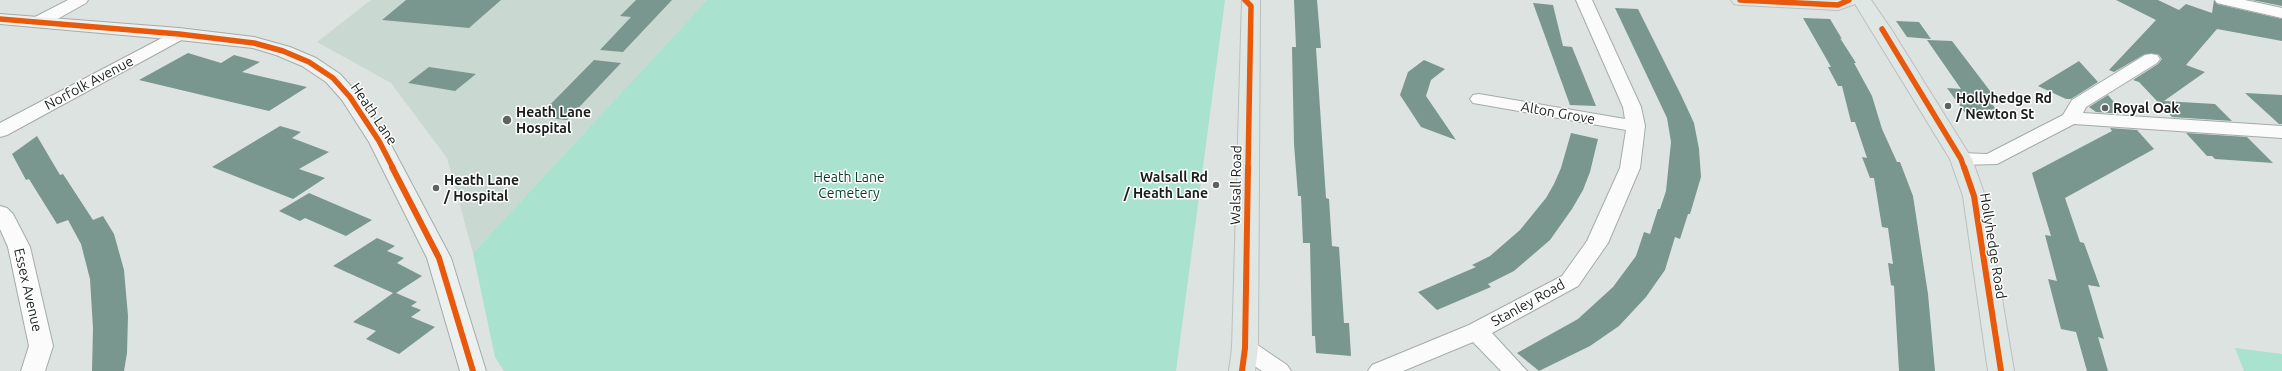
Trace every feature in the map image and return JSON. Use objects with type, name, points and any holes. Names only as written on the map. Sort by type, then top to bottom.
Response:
[{"type":"main road","points":[[1740,0],[1819,5],[1838,5],[1849,0]]},
{"type":"main road","name":"Hollyhedge Road","points":[[1862,0],[1882,28],[1961,159],[1974,196],[2000,371]]},
{"type":"main road","name":"Walsall Road","points":[[1242,371],[1245,348],[1253,2]]},
{"type":"main road","points":[[1819,5],[1854,13],[1882,28]]},
{"type":"street","points":[[39,22],[80,0]]},
{"type":"street","name":"Stanley Road","points":[[1380,371],[1477,331],[1570,280],[1603,232],[1630,168],[1636,126],[1632,107],[1584,0]]},
{"type":"street","points":[[2223,0],[2282,13]]},
{"type":"street","name":"Heath Lane","points":[[0,19],[179,34],[254,43],[283,51],[309,62],[333,78],[350,96],[365,122],[380,141],[439,258],[473,371]]},
{"type":"street","name":"Norfolk Avenue","points":[[0,131],[179,34]]},
{"type":"street","points":[[2071,118],[2078,104],[2151,59]]},
{"type":"street","name":"Alton Grove","points":[[1479,99],[1636,126]]},
{"type":"street","points":[[1961,159],[1990,160],[2071,118],[2282,132]]},
{"type":"street","name":"Essex Avenue","points":[[2,218],[19,247],[41,346],[33,371]]},
{"type":"street","points":[[1477,331],[1515,371]]},
{"type":"street","points":[[1245,348],[1279,371]]},
{"type":"shaded area","name":"Heath Lane Hospital","points":[[371,0],[707,0],[473,253],[447,158],[391,83],[317,42]]},
{"type":"green space","name":"Heath Lane Cemetery","points":[[707,0],[1225,0],[1176,371],[504,371],[495,357],[473,253]]},
{"type":"green space","points":[[2235,348],[2282,354],[2282,371],[2244,371]]},
{"type":"building","points":[[406,0],[501,0],[469,28],[382,20]]},
{"type":"building","points":[[636,0],[672,0],[623,52],[600,50],[631,17],[620,16]]},
{"type":"building","points":[[1294,0],[1317,0],[1321,48],[1316,48],[1326,198],[1329,199],[1332,246],[1339,247],[1344,323],[1349,323],[1351,356],[1316,353],[1315,336],[1312,336],[1310,243],[1303,243],[1301,196],[1298,196],[1294,144],[1292,47],[1296,47]]},
{"type":"building","points":[[2116,0],[2158,0],[2179,10],[2186,4],[2212,13],[2214,0],[2217,4],[2282,19],[2282,41],[2217,29],[2186,65],[2205,72],[2164,101],[2215,104],[2232,121],[2172,117],[2139,82],[2133,80],[2158,64],[2162,59],[2158,54],[2145,54],[2114,72],[2109,70],[2156,20]]},
{"type":"building","points":[[2252,0],[2282,0],[2282,6]]},
{"type":"building","points":[[1533,3],[1553,5],[1563,46],[1572,47],[1596,106],[1570,105]]},
{"type":"building","points":[[1615,8],[1638,9],[1694,123],[1699,149],[1701,177],[1690,214],[1688,214],[1680,239],[1675,237],[1665,270],[1646,297],[1619,326],[1590,346],[1539,371],[1517,353],[1578,319],[1613,287],[1636,256],[1644,232],[1650,234],[1658,209],[1660,209],[1666,191],[1671,142],[1667,118]]},
{"type":"building","points":[[1803,18],[1830,19],[1856,63],[1854,63],[1872,96],[1882,129],[1897,162],[1900,162],[1913,196],[1928,294],[1935,371],[1899,371],[1894,286],[1891,285],[1888,263],[1893,264],[1888,228],[1882,227],[1874,178],[1870,178],[1862,157],[1867,158],[1855,122],[1851,122],[1842,86],[1838,86],[1828,67],[1831,67]]},
{"type":"building","points":[[1896,21],[1919,22],[1931,39],[1907,37]]},
{"type":"building","points":[[1927,40],[1952,41],[2000,104],[1992,104],[2004,120],[1976,119],[1972,114],[1966,114],[1947,88],[1961,89]]},
{"type":"building","points":[[188,53],[221,63],[234,55],[260,62],[242,72],[307,87],[269,111],[139,80]]},
{"type":"building","points":[[594,60],[621,63],[567,120],[538,117]]},
{"type":"building","points":[[1424,60],[1445,69],[1431,80],[1426,96],[1456,140],[1421,127],[1400,95],[1408,72]]},
{"type":"building","points":[[2079,61],[2098,82],[2071,99],[2066,99],[2038,86]]},
{"type":"building","points":[[429,67],[476,74],[455,91],[408,83]]},
{"type":"building","points":[[2245,93],[2282,95],[2282,124],[2279,124]]},
{"type":"building","name":"Royal Oak","points":[[2108,95],[2124,114],[2096,112],[2089,107]]},
{"type":"building","points":[[280,126],[301,132],[292,138],[329,152],[299,169],[325,178],[293,199],[212,167]]},
{"type":"building","points":[[2110,128],[2137,130],[2154,149],[2065,198],[2080,242],[2084,243],[2100,287],[2088,285],[2104,339],[2098,337],[2108,371],[2087,371],[2076,332],[2061,329],[2048,279],[2057,281],[2045,235],[2051,236],[2032,173],[2112,131]]},
{"type":"building","points":[[1571,133],[1598,139],[1590,172],[1583,190],[1572,209],[1550,240],[1514,271],[1488,284],[1491,287],[1437,310],[1418,292],[1476,267],[1472,265],[1490,256],[1520,230],[1546,198],[1554,184],[1561,168]]},
{"type":"building","points":[[2186,133],[2247,137],[2273,163],[2215,159],[2212,156],[2207,156]]},
{"type":"building","points":[[37,136],[60,175],[63,174],[93,220],[103,216],[114,234],[124,270],[128,316],[127,353],[124,371],[92,371],[93,328],[90,279],[81,244],[68,220],[57,224],[29,179],[26,180],[12,154]]},
{"type":"building","points":[[309,193],[372,220],[346,236],[305,218],[300,221],[279,211]]},
{"type":"building","points":[[377,238],[395,246],[387,251],[404,258],[397,263],[422,276],[396,293],[417,302],[411,306],[421,310],[411,317],[435,327],[399,354],[366,339],[376,331],[353,322],[393,293],[333,266]]},
{"type":"cycle path","points":[[1242,371],[1245,348],[1251,27],[1251,6],[1245,0]]},
{"type":"cycle path","points":[[1740,0],[1838,5],[1849,0]]},
{"type":"cycle path","points":[[0,19],[179,34],[254,43],[283,51],[309,62],[333,78],[350,97],[365,122],[379,141],[439,258],[473,371]]},
{"type":"cycle path","points":[[1882,29],[1961,159],[1974,196],[1987,290],[2001,371]]},
{"type":"place","name":"Hollyhedge Rd / Newton St","points":[[1948,106]]},
{"type":"place","name":"Royal Oak","points":[[2105,108]]},
{"type":"place","name":"Heath Lane Hospital","points":[[507,120]]},
{"type":"place","name":"Walsall Rd / Heath Lane","points":[[1216,185]]},
{"type":"place","name":"Heath Lane / Hospital","points":[[436,188]]}]
